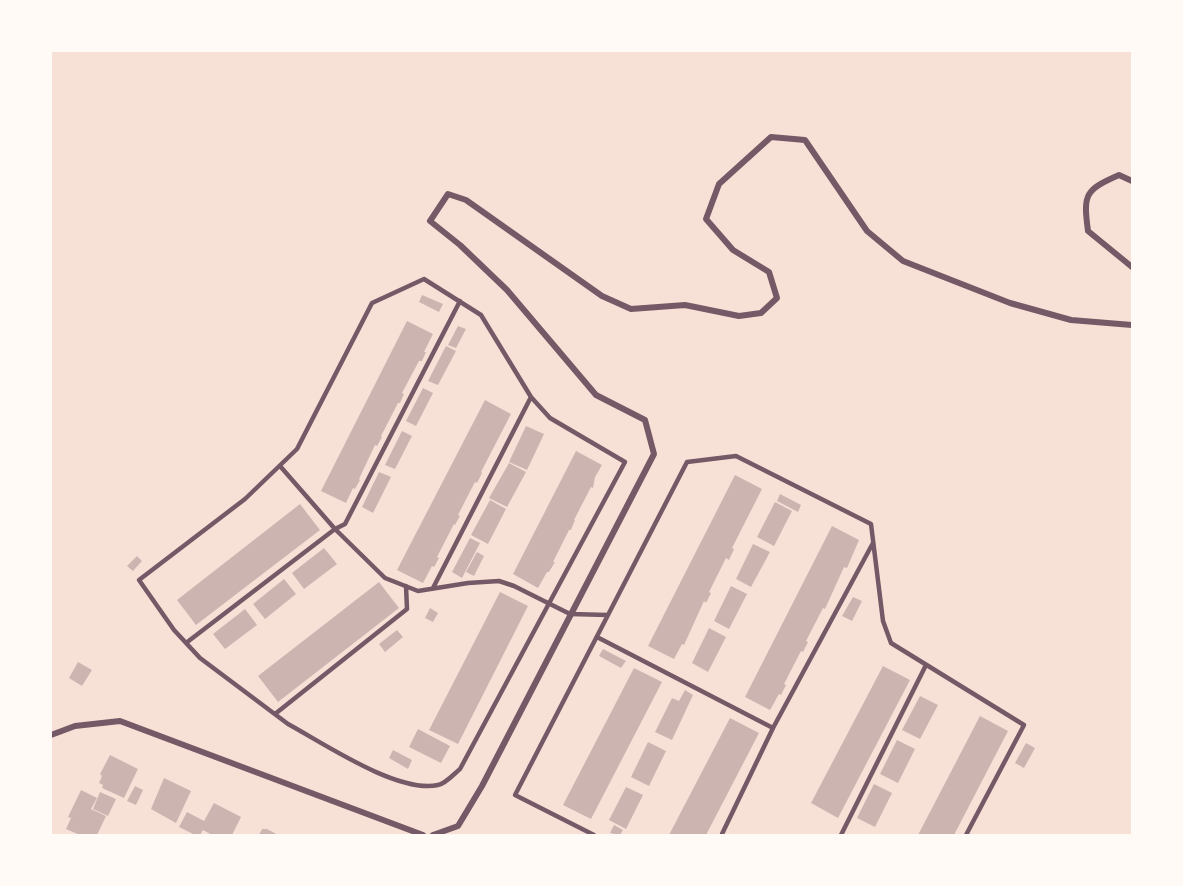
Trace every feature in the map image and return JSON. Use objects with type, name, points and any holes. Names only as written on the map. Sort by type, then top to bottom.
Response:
[{"type":"street","points":[[433,835],[458,826],[482,786],[654,454],[645,420],[596,395],[507,290],[460,245],[430,221],[448,194],[466,200],[602,296],[631,309],[685,305],[739,316],[761,313],[777,298],[769,272],[733,250],[706,219],[719,184],[771,137],[805,140],[867,231],[903,261],[1010,303],[1071,320],[1132,325]]},
{"type":"street","points":[[1132,181],[1119,175],[1095,186],[1084,205],[1088,231],[1132,267]]},
{"type":"street","points":[[51,735],[75,726],[120,721],[423,835]]},
{"type":"lane","points":[[424,279],[460,301],[481,315],[531,397],[550,418],[625,462],[460,769],[440,785],[415,786],[373,770],[288,724],[200,658],[186,643],[140,580],[245,499],[297,449],[372,303],[424,279]]},
{"type":"lane","points":[[186,643],[334,529],[345,524],[460,301]]},
{"type":"lane","points":[[433,588],[531,397]]},
{"type":"lane","points":[[594,835],[514,795],[687,462],[736,456],[871,524],[883,621],[891,643],[1024,725],[966,835]]},
{"type":"lane","points":[[280,466],[334,529],[385,578],[418,591],[499,581],[570,614],[608,615]]},
{"type":"lane","points":[[722,835],[773,728],[873,542]]},
{"type":"lane","points":[[275,714],[407,609],[406,586]]},
{"type":"lane","points":[[597,637],[773,728]]},
{"type":"lane","points":[[840,835],[927,665]]},
{"type":"building","points":[[422,295],[443,304],[439,312],[419,302]]},
{"type":"building","points":[[407,321],[433,334],[422,361],[419,361],[402,393],[404,394],[400,403],[377,446],[375,445],[360,480],[355,489],[353,488],[346,503],[321,491]]},
{"type":"building","points":[[458,326],[466,329],[456,348],[448,345]]},
{"type":"building","points":[[446,346],[456,351],[438,385],[428,381]]},
{"type":"building","points":[[423,388],[433,393],[416,426],[406,421]]},
{"type":"building","points":[[485,400],[511,414],[437,557],[439,558],[423,583],[397,570]]},
{"type":"building","points":[[526,426],[544,434],[527,470],[509,462]]},
{"type":"building","points":[[402,431],[412,436],[395,469],[385,465]]},
{"type":"building","points":[[576,451],[602,465],[595,477],[593,488],[591,487],[553,562],[555,562],[538,588],[513,574]]},
{"type":"building","points":[[509,463],[526,472],[507,507],[489,498]]},
{"type":"building","points":[[379,472],[391,477],[373,513],[362,507]]},
{"type":"building","points":[[735,475],[762,489],[732,548],[734,549],[729,560],[726,558],[706,603],[704,601],[684,645],[682,644],[674,659],[648,646]]},
{"type":"building","points":[[780,494],[801,505],[798,512],[777,501]]},
{"type":"building","points":[[490,500],[506,509],[488,544],[471,535]]},
{"type":"building","points":[[775,502],[792,511],[774,546],[757,537]]},
{"type":"building","points":[[300,504],[320,530],[196,625],[177,600]]},
{"type":"building","points":[[832,526],[859,540],[847,568],[844,567],[825,609],[823,608],[806,641],[808,642],[803,652],[801,651],[784,684],[786,685],[781,695],[779,694],[770,710],[745,697]]},
{"type":"building","points":[[470,538],[480,543],[462,578],[452,572]]},
{"type":"building","points":[[753,544],[770,552],[751,587],[736,579]]},
{"type":"building","points":[[324,548],[337,564],[304,589],[292,573]]},
{"type":"building","points":[[477,552],[484,556],[474,576],[466,572]]},
{"type":"building","points":[[137,556],[142,561],[133,571],[127,566]]},
{"type":"building","points":[[284,579],[296,594],[265,619],[253,604]]},
{"type":"building","points":[[379,582],[399,608],[278,702],[258,676]]},
{"type":"building","points":[[731,586],[747,594],[729,629],[714,621]]},
{"type":"building","points":[[500,592],[528,606],[458,744],[429,730]]},
{"type":"building","points":[[853,597],[862,601],[852,621],[842,616]]},
{"type":"building","points":[[430,608],[438,613],[433,622],[425,618]]},
{"type":"building","points":[[245,609],[257,625],[225,649],[213,634]]},
{"type":"building","points":[[709,628],[726,637],[708,672],[692,663]]},
{"type":"building","points":[[397,630],[403,637],[385,652],[379,644]]},
{"type":"building","points":[[603,649],[626,661],[621,668],[599,656]]},
{"type":"building","points":[[78,662],[92,670],[82,686],[69,678]]},
{"type":"building","points":[[883,666],[910,680],[838,818],[811,803]]},
{"type":"building","points":[[634,668],[662,682],[591,819],[563,805]]},
{"type":"building","points":[[685,690],[693,695],[672,740],[655,732],[672,698],[679,701]]},
{"type":"building","points":[[920,696],[938,705],[920,739],[902,730]]},
{"type":"building","points":[[980,716],[1008,731],[954,835],[918,835]]},
{"type":"building","points":[[730,718],[759,733],[706,835],[669,835]]},
{"type":"building","points":[[418,729],[450,746],[441,763],[409,747]]},
{"type":"building","points":[[897,740],[915,749],[898,783],[880,774]]},
{"type":"building","points":[[648,742],[666,751],[649,786],[631,777]]},
{"type":"building","points":[[1026,743],[1035,748],[1024,768],[1015,763]]},
{"type":"building","points":[[393,750],[412,760],[408,769],[389,758]]},
{"type":"building","points":[[110,755],[138,769],[124,798],[102,788],[103,785],[99,783],[102,776],[100,774]]},
{"type":"building","points":[[164,778],[191,791],[176,823],[151,809]]},
{"type":"building","points":[[874,784],[892,793],[875,827],[857,818]]},
{"type":"building","points":[[135,786],[143,790],[136,805],[127,801]]},
{"type":"building","points":[[626,787],[643,795],[626,829],[609,820]]},
{"type":"building","points":[[81,790],[97,798],[91,809],[106,816],[97,835],[80,835],[66,829],[71,818],[68,817]]},
{"type":"building","points":[[100,792],[116,799],[108,816],[93,809]]},
{"type":"building","points":[[214,803],[241,817],[232,835],[212,835],[203,830],[200,835],[195,835],[179,827],[187,812],[204,821]]},
{"type":"building","points":[[614,825],[623,830],[620,835],[610,833]]},
{"type":"building","points":[[262,829],[267,829],[278,835],[259,835]]}]
